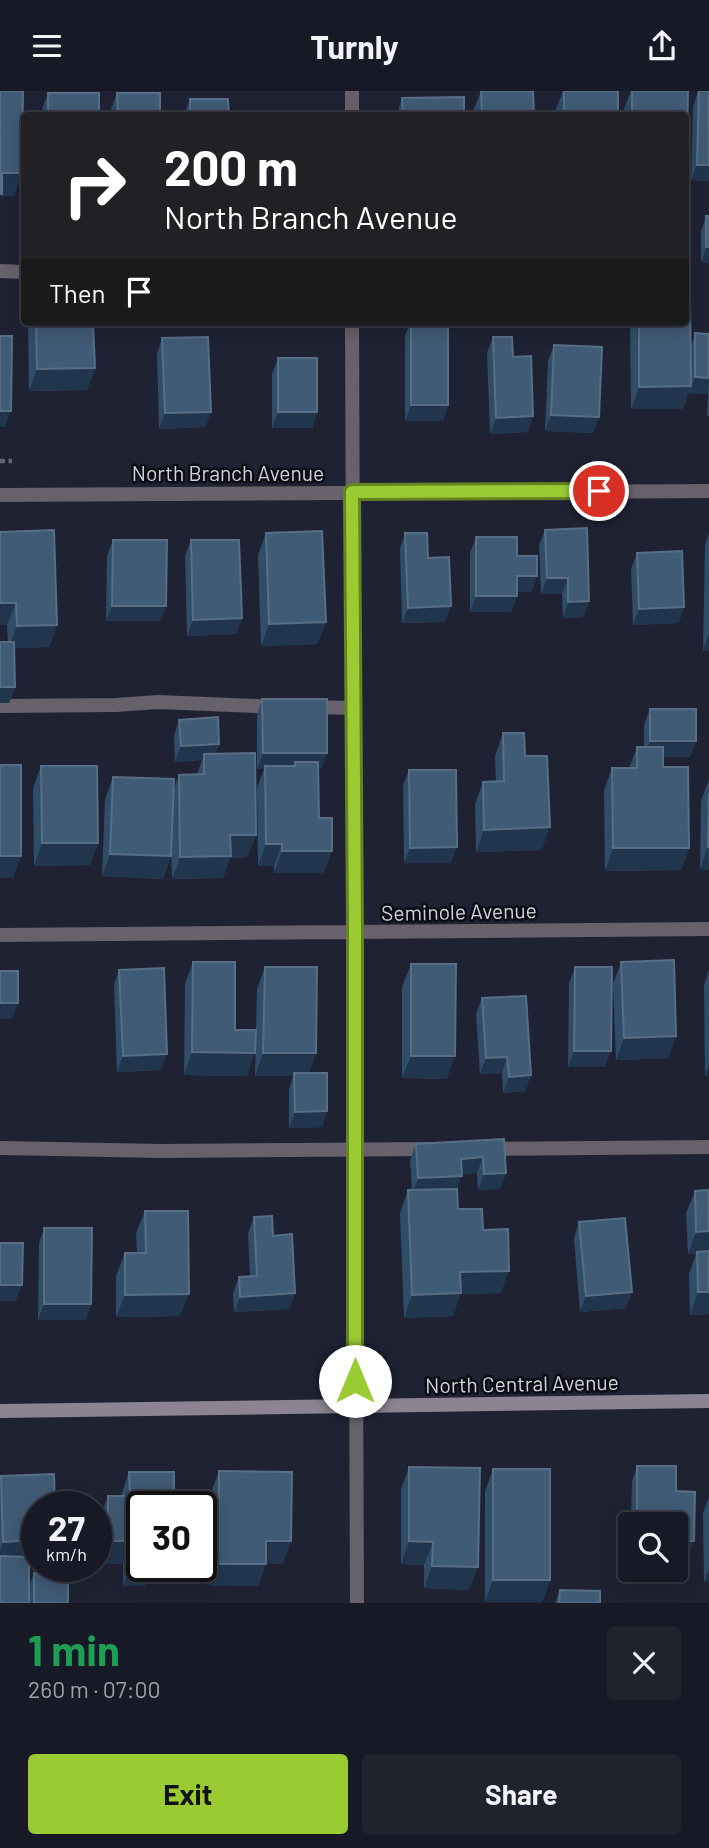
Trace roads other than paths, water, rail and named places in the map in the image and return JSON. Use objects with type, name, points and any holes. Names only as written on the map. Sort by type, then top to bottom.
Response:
[{"type":"street","points":[[352,91],[352,112]]},
{"type":"street","points":[[0,271],[21,272]]},
{"type":"street","points":[[352,326],[357,1603]]},
{"type":"street","name":"North Branch Avenue","points":[[0,495],[709,491]]},
{"type":"street","points":[[0,706],[158,702],[354,708]]},
{"type":"street","name":"Seminole Avenue","points":[[0,935],[709,929]]},
{"type":"street","points":[[475,1149],[709,1147]]},
{"type":"street","points":[[0,1148],[162,1151],[449,1149]]},
{"type":"street","name":"North Central Avenue","points":[[0,1411],[709,1401]]}]
